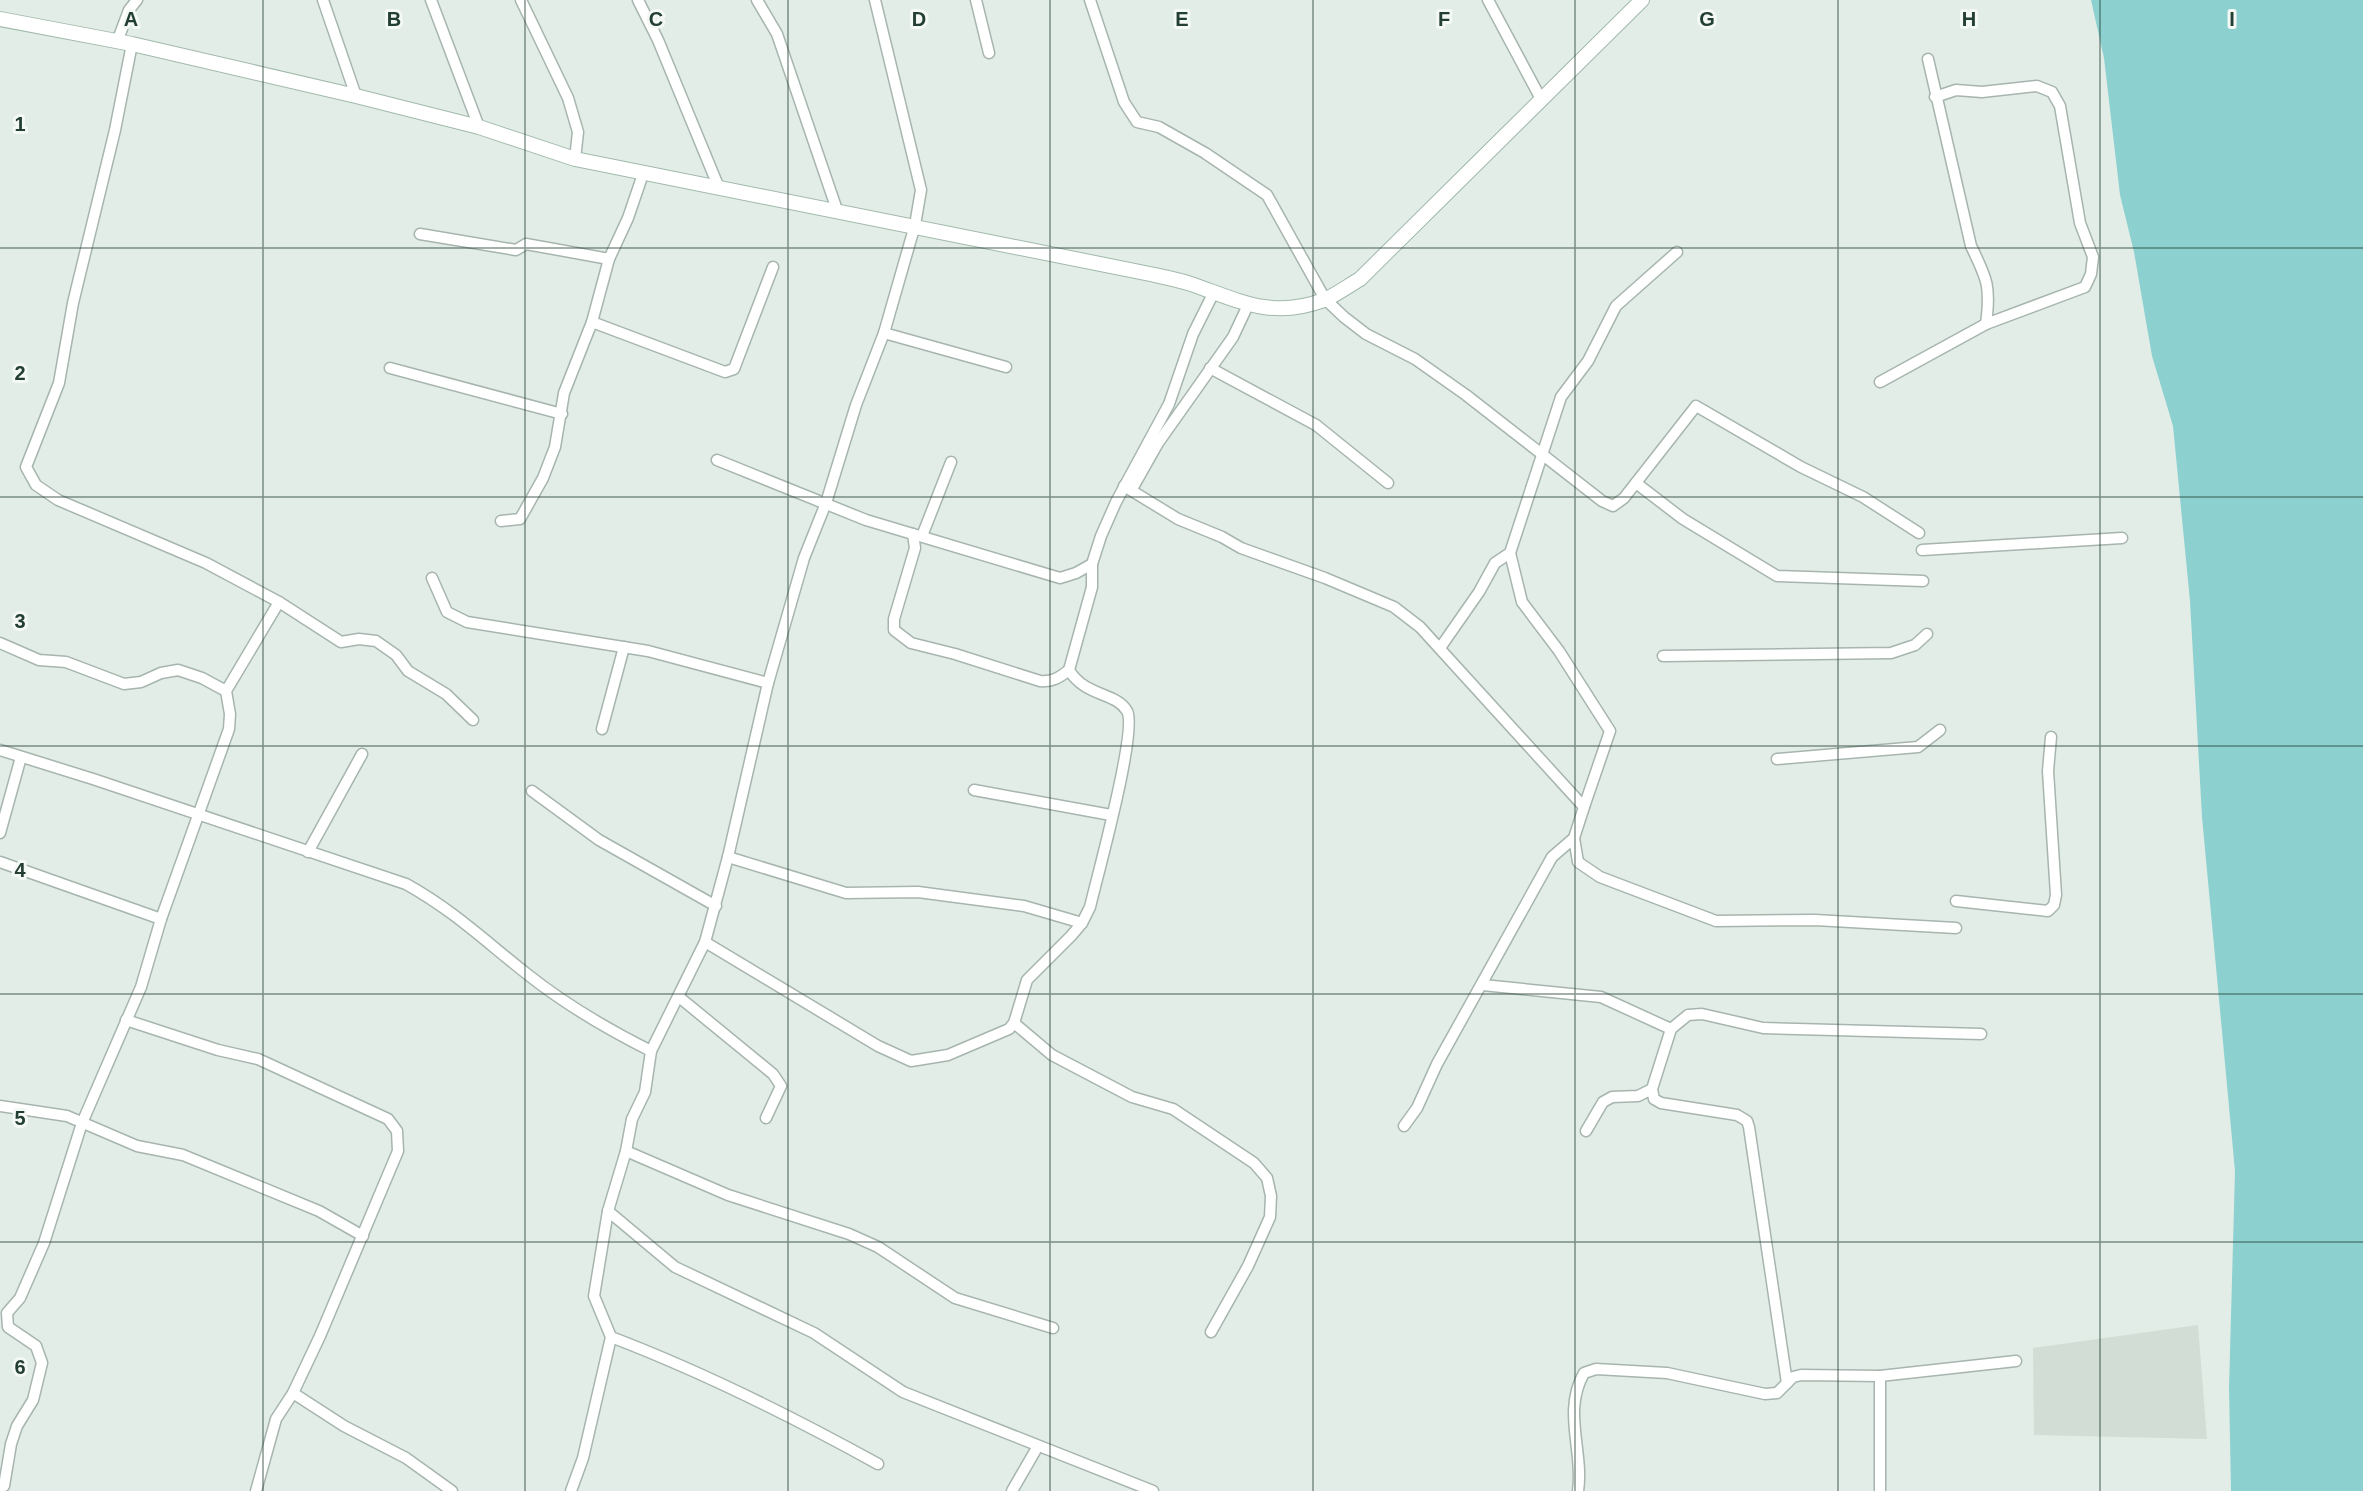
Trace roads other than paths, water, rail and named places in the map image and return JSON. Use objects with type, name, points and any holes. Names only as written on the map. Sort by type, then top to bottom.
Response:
[{"type":"street","points":[[117,42],[129,10],[137,0]]},
{"type":"street","points":[[323,0],[356,96]]},
{"type":"street","points":[[431,0],[479,127]]},
{"type":"street","points":[[521,0],[568,98],[578,132],[575,159]]},
{"type":"street","points":[[638,0],[658,40],[719,188]]},
{"type":"street","points":[[757,0],[777,34],[837,210]]},
{"type":"street","points":[[572,1491],[583,1458],[611,1337],[594,1296],[608,1211],[633,1119],[645,1092],[651,1051],[705,942],[728,857],[768,683],[804,558],[826,503],[856,405],[884,333],[915,225],[921,190],[875,0]]},
{"type":"street","points":[[976,0],[989,53]]},
{"type":"street","points":[[1090,0],[1124,102],[1137,122],[1159,128],[1205,153],[1267,195],[1325,299],[1366,334],[1415,359],[1466,394],[1602,501],[1613,506],[1624,498],[1696,406],[1801,466],[1863,497],[1919,533]]},
{"type":"street","points":[[1488,0],[1542,101]]},
{"type":"street","points":[[0,20],[132,44],[356,96],[479,127],[575,159],[915,225],[1012,248],[1150,274],[1195,285],[1213,294],[1248,305],[1291,309],[1325,299],[1360,279],[1642,0]]},
{"type":"street","points":[[132,44],[115,129],[73,303],[59,383],[26,467],[36,484],[58,500],[206,563],[279,602],[341,642],[359,639],[375,640],[396,655],[408,671],[446,694],[473,720]]},
{"type":"street","points":[[1928,59],[1971,246],[1986,273],[1989,299],[1986,324]]},
{"type":"street","points":[[1880,382],[1986,324],[2085,287],[2091,274],[2093,257],[2080,224],[2060,106],[2052,92],[2037,86],[1982,92],[1956,90],[1935,97]]},
{"type":"street","points":[[501,521],[520,519],[531,503],[555,447],[564,393],[592,322],[609,259],[628,218],[643,174]]},
{"type":"street","points":[[420,234],[516,250],[526,244],[609,259]]},
{"type":"street","points":[[1677,252],[1616,306],[1588,362],[1561,397],[1548,432],[1544,455],[1510,553],[1522,602],[1559,651],[1610,731],[1574,838],[1578,862],[1600,877],[1716,921],[1815,920],[1956,928]]},
{"type":"street","points":[[592,322],[725,372],[734,369],[773,267]]},
{"type":"street","points":[[951,462],[917,535],[894,619],[894,630],[899,637],[911,643],[955,654],[1040,681],[1060,678],[1068,670],[1092,587],[1092,564],[1169,404],[1193,334],[1213,294]]},
{"type":"street","points":[[1128,487],[1233,337],[1248,305]]},
{"type":"street","points":[[884,333],[1006,367]]},
{"type":"street","points":[[390,368],[562,414]]},
{"type":"street","points":[[1210,368],[1316,425],[1388,483]]},
{"type":"street","points":[[717,459],[866,520],[1060,578],[1076,573],[1092,564]]},
{"type":"street","points":[[1636,483],[1683,519],[1777,576],[1923,581]]},
{"type":"street","points":[[1128,487],[1143,499],[1178,519],[1222,537],[1241,548],[1325,578],[1394,608],[1420,627],[1584,807]]},
{"type":"street","points":[[1922,550],[2122,538]]},
{"type":"street","points":[[1440,648],[1479,592],[1495,563],[1510,553]]},
{"type":"street","points":[[432,578],[447,612],[467,622],[648,651],[768,683]]},
{"type":"street","points":[[0,1488],[4,1486],[17,1426],[33,1400],[42,1362],[36,1346],[8,1327],[7,1312],[20,1298],[44,1243],[82,1123],[97,1094],[141,987],[161,919],[229,729],[231,714],[226,691],[279,602]]},
{"type":"street","points":[[1663,656],[1891,653],[1915,645],[1927,634]]},
{"type":"street","points":[[0,643],[39,660],[66,662],[124,684],[141,682],[161,673],[178,670],[202,678],[226,691]]},
{"type":"street","points":[[602,729],[624,647]]},
{"type":"street","points":[[705,942],[879,1046],[911,1061],[948,1055],[1010,1029],[1014,1023],[1027,980],[1082,923],[1090,907],[1123,767],[1129,722],[1128,712],[1113,700],[1091,692],[1076,682],[1068,670]]},
{"type":"street","points":[[1777,759],[1918,747],[1940,730]]},
{"type":"street","points":[[1956,902],[2027,911],[2048,911],[2054,905],[2056,895],[2048,771],[2051,737]]},
{"type":"street","points":[[0,750],[406,884],[440,902],[527,974],[592,1021],[651,1051]]},
{"type":"street","points":[[308,852],[362,754]]},
{"type":"street","points":[[0,833],[21,757]]},
{"type":"street","points":[[974,790],[1111,815]]},
{"type":"street","points":[[532,791],[598,840],[716,906]]},
{"type":"street","points":[[1404,1126],[1417,1108],[1437,1064],[1483,985],[1552,857],[1574,838]]},
{"type":"street","points":[[728,857],[846,893],[918,892],[1024,906],[1082,923]]},
{"type":"street","points":[[0,862],[161,919]]},
{"type":"street","points":[[1483,985],[1601,997],[1671,1029]]},
{"type":"street","points":[[678,997],[773,1074],[781,1086],[766,1118]]},
{"type":"street","points":[[1787,1383],[1747,1122],[1737,1115],[1661,1103],[1654,1099],[1652,1089],[1671,1029],[1688,1016],[1702,1014],[1763,1028],[1981,1034]]},
{"type":"street","points":[[126,1020],[218,1050],[258,1059],[388,1119],[397,1131],[398,1151],[293,1393],[276,1419],[256,1491]]},
{"type":"street","points":[[1014,1023],[1052,1055],[1132,1097],[1173,1109],[1254,1162],[1267,1178],[1271,1196],[1270,1217],[1248,1266],[1211,1332]]},
{"type":"street","points":[[1586,1131],[1603,1102],[1612,1097],[1638,1096],[1652,1089]]},
{"type":"street","points":[[0,1106],[68,1116],[137,1146],[183,1155],[319,1211],[363,1236]]},
{"type":"street","points":[[626,1151],[728,1195],[849,1234],[879,1247],[955,1298],[1053,1328]]},
{"type":"street","points":[[608,1211],[675,1267],[814,1333],[903,1392],[1153,1491]]},
{"type":"street","points":[[611,1337],[660,1355],[798,1419],[878,1464]]},
{"type":"street","points":[[1578,1491],[1581,1474],[1572,1420],[1577,1384],[1584,1373],[1596,1369],[1667,1373],[1765,1394],[1777,1393],[1793,1377],[1801,1375],[1880,1376],[2016,1361]]},
{"type":"street","points":[[1880,1376],[1880,1491]]},
{"type":"street","points":[[293,1393],[344,1426],[406,1458],[452,1491]]},
{"type":"street","points":[[1012,1491],[1038,1446]]},
{"type":"water","points":[[2091,0],[2363,0],[2363,1491],[2231,1491],[2229,1388],[2235,1171],[2202,817],[2190,601],[2173,426],[2152,356],[2134,252],[2120,195],[2104,58]]}]
